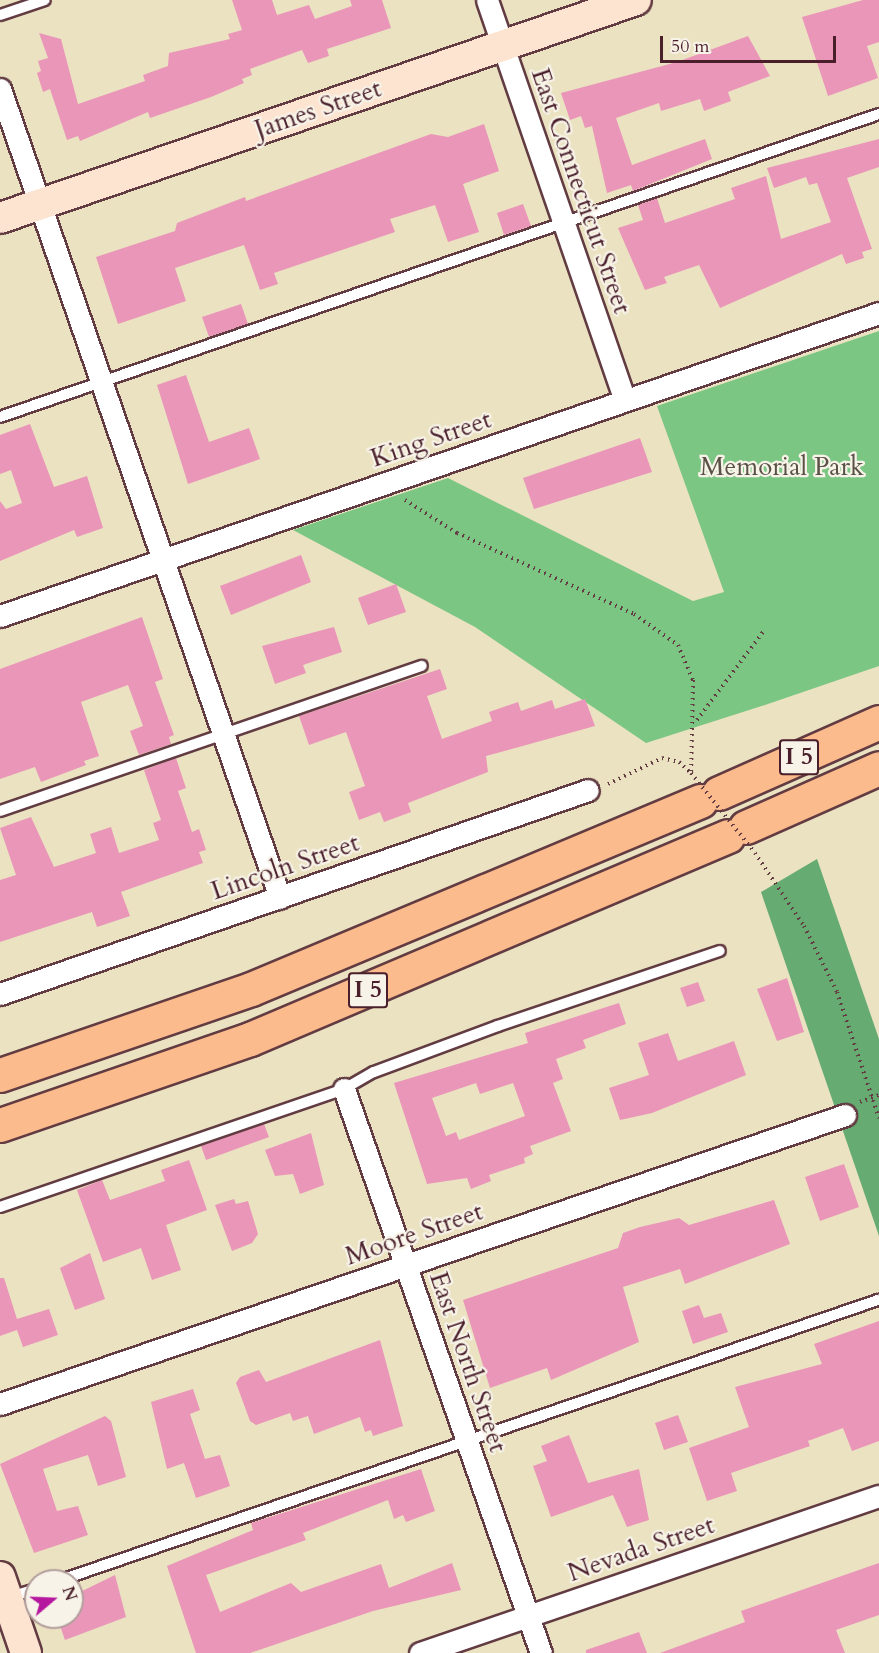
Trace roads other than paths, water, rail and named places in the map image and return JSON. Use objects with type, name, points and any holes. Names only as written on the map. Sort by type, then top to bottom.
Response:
[{"type":"highway","name":"I 5","points":[[0,1076],[251,989],[703,789],[879,722]]},
{"type":"highway","name":"I 5","points":[[0,1125],[250,1039],[743,839],[879,768]]},
{"type":"main road","name":"James Street","points":[[0,218],[636,0]]},
{"type":"main road","points":[[4,1588],[26,1653]]},
{"type":"street","name":"East Connecticut Street","points":[[487,0],[625,400]]},
{"type":"street","points":[[0,88],[280,898]]},
{"type":"street","name":"King Street","points":[[0,616],[879,313]]},
{"type":"street","name":"Lincoln Street","points":[[0,994],[588,790]]},
{"type":"street","name":"East North Street","points":[[344,1089],[541,1653]]},
{"type":"street","name":"Moore Street","points":[[0,1404],[845,1115]]},
{"type":"street","name":"Nevada Street","points":[[420,1653],[879,1496]]},
{"type":"lane","points":[[0,15],[45,0]]},
{"type":"lane","points":[[0,417],[879,114]]},
{"type":"lane","points":[[0,811],[422,666]]},
{"type":"lane","points":[[0,1207],[344,1089],[374,1072],[498,1026],[720,951]]},
{"type":"lane","points":[[84,1572],[878,1300]]},
{"type":"lane","points":[[4,1588],[24,1589]]},
{"type":"park label","name":"Memorial Park","points":[[782,467]]}]
